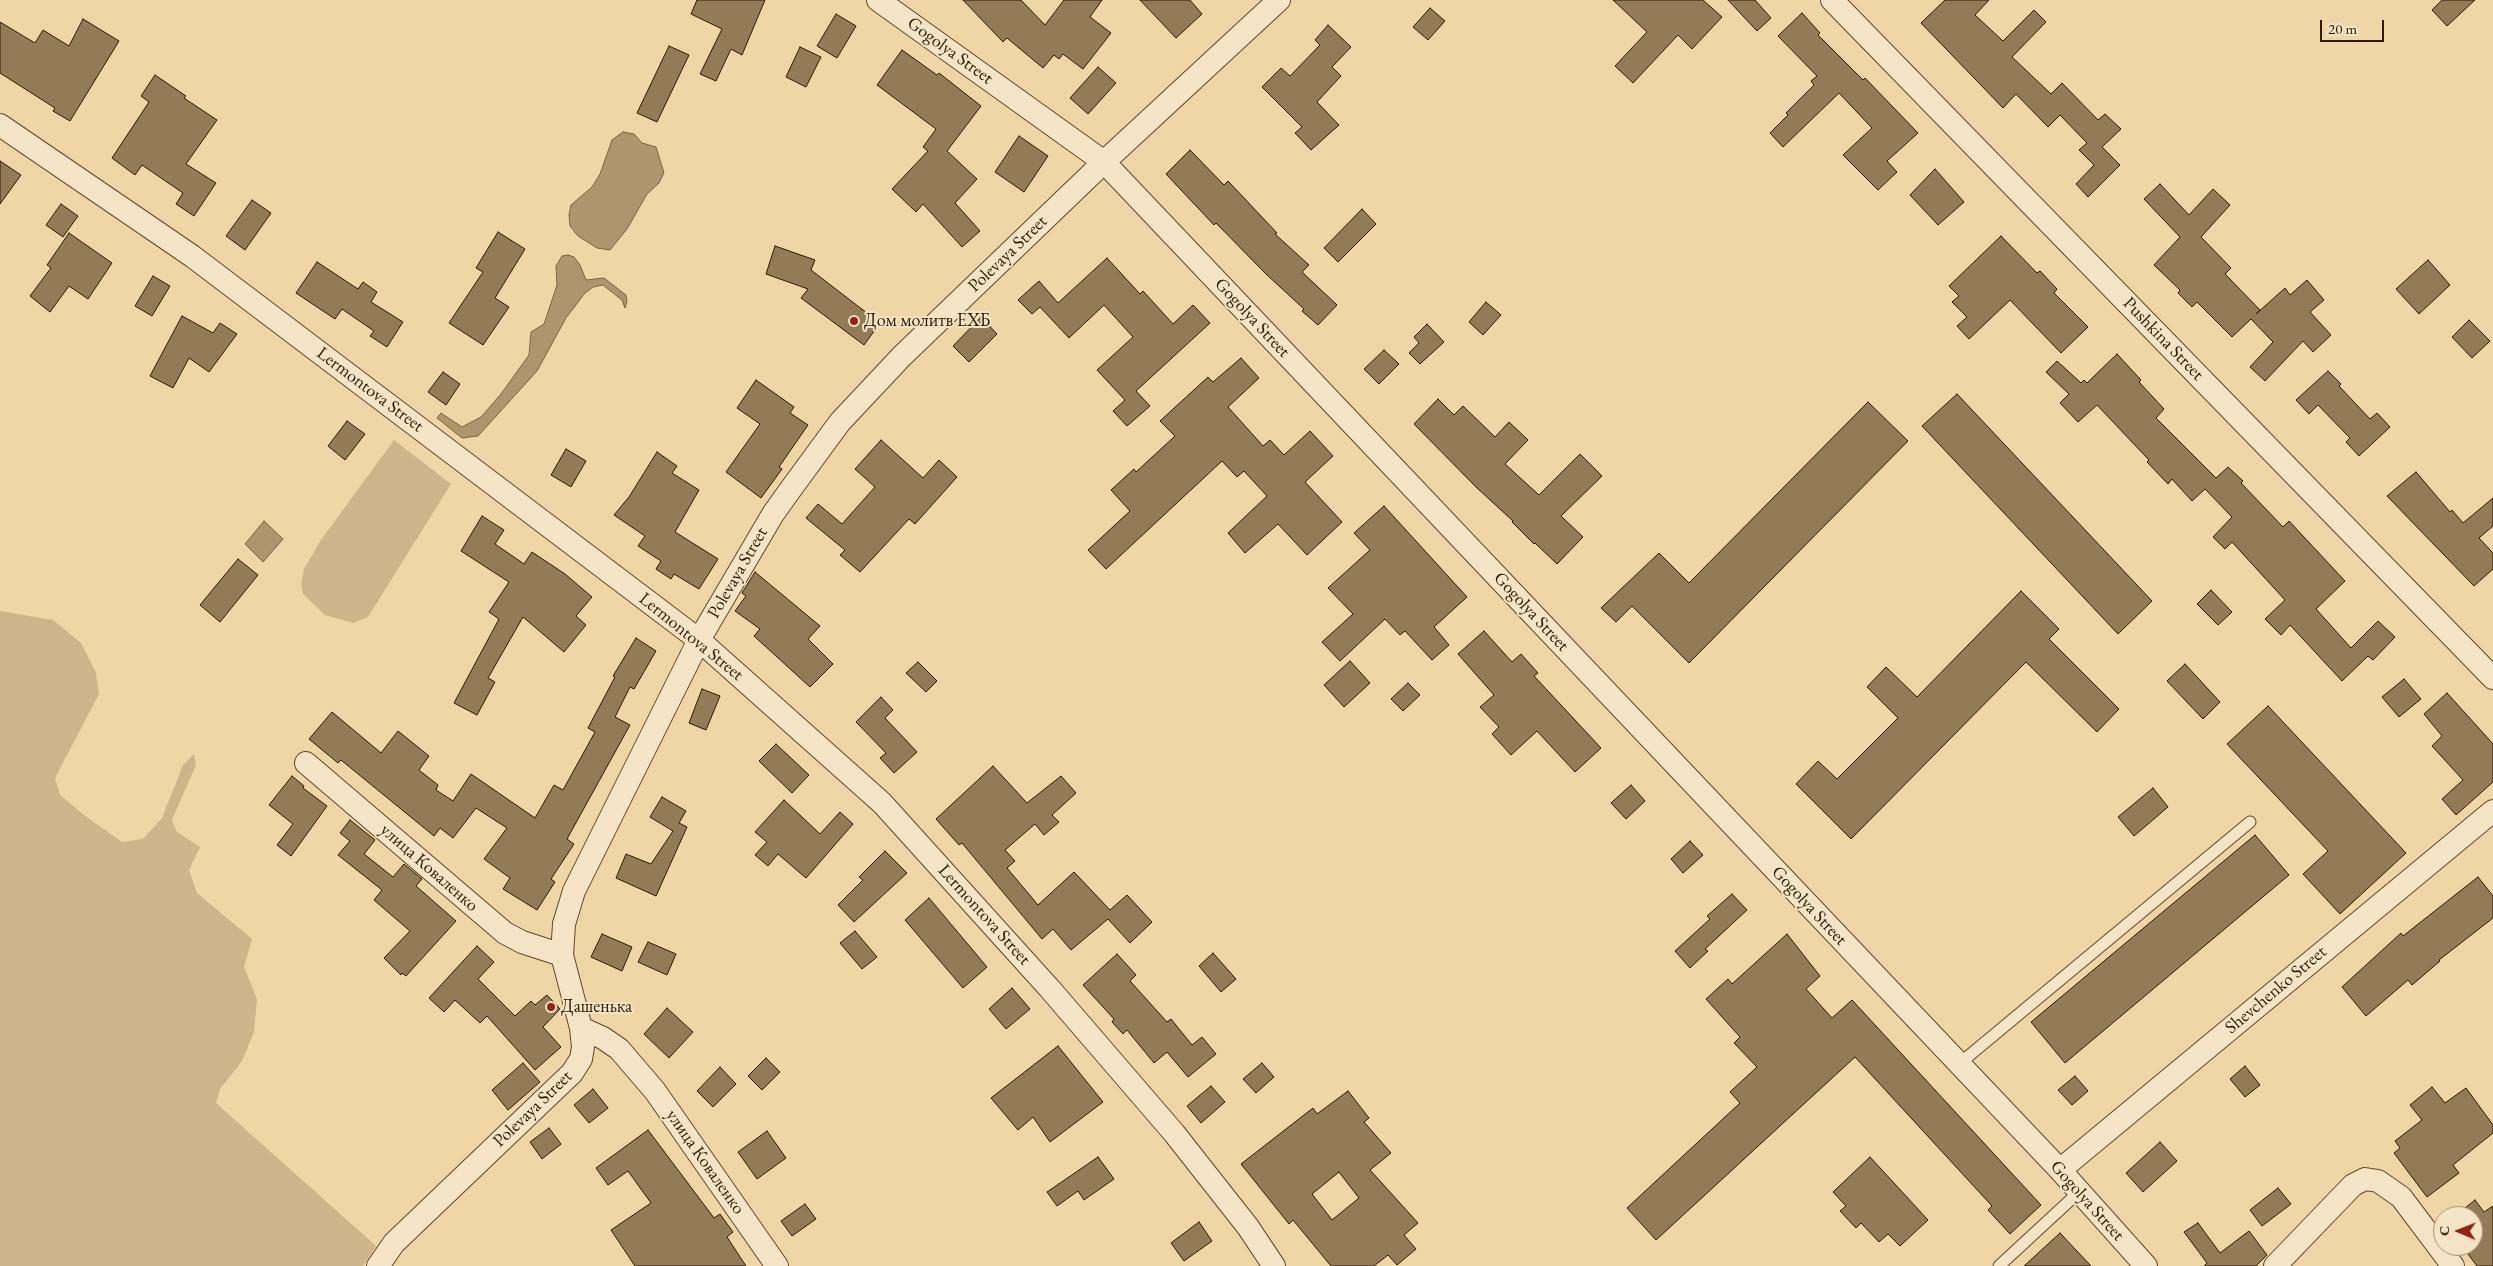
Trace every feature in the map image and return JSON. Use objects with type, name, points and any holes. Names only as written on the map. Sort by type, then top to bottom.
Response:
[{"type":"street","name":"Gogolya Street","points":[[878,0],[1104,162],[2060,1170],[2146,1266]]},
{"type":"street","name":"Polevaya Street","points":[[378,1266],[394,1243],[572,1073],[582,1059],[581,1028],[562,955],[564,924],[574,891],[699,640],[773,514],[840,422],[902,356],[1104,162],[1280,0]]},
{"type":"street","name":"Pushkina Street","points":[[1832,0],[2493,678]]},
{"type":"street","name":"Lermontova Street","points":[[0,125],[192,256],[699,640],[882,803],[1050,989],[1168,1126],[1248,1227],[1274,1266]]},
{"type":"street","name":"улица Коваленко","points":[[306,762],[505,933],[522,942],[562,955]]},
{"type":"street","name":"Shevchenko Street","points":[[2060,1170],[2493,811]]},
{"type":"street","name":"улица Коваленко","points":[[581,1028],[603,1038],[619,1049],[655,1091],[777,1266]]},
{"type":"street","points":[[2275,1266],[2353,1185],[2365,1179],[2378,1181],[2401,1197],[2453,1266]]},
{"type":"lane","points":[[1959,1064],[2250,822]]},
{"type":"lane","points":[[1999,1266],[2079,1192]]},
{"type":"shaded area","points":[[623,132],[634,134],[642,143],[656,147],[664,173],[659,183],[647,194],[627,229],[610,250],[597,248],[578,236],[570,226],[569,215],[571,205],[592,187],[600,174],[612,140]]},
{"type":"shaded area","points":[[562,256],[574,257],[580,265],[586,280],[604,278],[626,295],[627,302],[625,308],[622,300],[603,285],[593,287],[585,293],[566,318],[537,371],[478,436],[462,438],[437,418],[441,413],[462,427],[481,417],[501,394],[529,355],[531,332],[544,324],[557,285],[556,266]]},
{"type":"shaded area","points":[[394,440],[451,484],[368,617],[353,623],[325,615],[303,594],[301,584],[304,569],[321,540]]},
{"type":"shaded area","points":[[264,521],[283,539],[263,562],[245,544]]},
{"type":"shaded area","points":[[0,611],[53,620],[81,643],[96,673],[99,694],[55,778],[60,795],[84,815],[122,842],[143,839],[162,818],[183,765],[194,754],[196,765],[172,820],[177,832],[200,847],[189,870],[197,893],[252,939],[244,967],[257,999],[254,1032],[242,1061],[220,1089],[216,1103],[376,1246],[363,1266],[0,1266]]},
{"type":"building","points":[[697,0],[765,0],[742,55],[731,49],[716,81],[700,74],[722,29],[691,14]]},
{"type":"building","points":[[963,0],[1021,0],[1045,25],[1064,0],[1102,0],[1090,17],[1111,33],[1083,69],[1063,54],[1059,59],[1054,55],[1043,68],[1007,38],[1003,42]]},
{"type":"building","points":[[1140,0],[1190,0],[1202,14],[1176,38]]},
{"type":"building","points":[[1613,0],[1703,0],[1722,17],[1692,49],[1678,35],[1633,83],[1615,66],[1647,32]]},
{"type":"building","points":[[1728,0],[1755,0],[1771,18],[1757,31]]},
{"type":"building","points":[[1945,0],[1989,0],[1975,15],[2003,41],[2034,10],[2046,22],[2012,57],[2051,94],[2062,83],[2098,120],[2105,114],[2121,129],[2102,147],[2120,165],[2088,197],[2076,184],[2094,165],[2079,150],[2087,143],[2060,115],[2048,127],[2016,94],[2003,108],[1921,23]]},
{"type":"building","points":[[2442,0],[2475,0],[2447,26],[2432,10]]},
{"type":"building","points":[[1430,8],[1445,21],[1428,40],[1413,27]]},
{"type":"building","points":[[1802,13],[1820,33],[1818,35],[1863,80],[1865,78],[1918,133],[1887,161],[1897,172],[1878,190],[1843,155],[1872,128],[1839,93],[1783,147],[1770,133],[1788,115],[1786,113],[1814,85],[1811,81],[1817,76],[1778,36]]},
{"type":"building","points":[[836,14],[856,26],[837,58],[817,46]]},
{"type":"building","points":[[83,19],[119,41],[70,121],[53,111],[55,108],[0,73],[0,22],[35,43],[43,30],[69,46]]},
{"type":"building","points":[[1328,25],[1351,47],[1332,67],[1341,76],[1317,102],[1339,125],[1311,150],[1295,133],[1302,127],[1262,87],[1281,68],[1290,76],[1320,45],[1315,40]]},
{"type":"building","points":[[669,46],[689,55],[657,122],[637,113]]},
{"type":"building","points":[[800,47],[821,57],[806,87],[786,77]]},
{"type":"building","points":[[902,50],[937,75],[939,73],[981,106],[947,151],[977,179],[955,203],[980,231],[962,247],[923,204],[916,212],[892,189],[928,151],[923,147],[936,129],[877,85]]},
{"type":"building","points":[[1098,67],[1116,83],[1088,114],[1070,98]]},
{"type":"building","points":[[155,75],[186,96],[184,98],[217,120],[186,164],[216,183],[194,216],[176,204],[183,193],[142,165],[135,175],[112,158],[149,102],[141,96]]},
{"type":"building","points":[[1019,136],[1048,156],[1024,192],[995,172]]},
{"type":"building","points":[[1190,150],[1224,185],[1228,181],[1277,233],[1275,234],[1309,265],[1302,272],[1337,305],[1318,325],[1216,223],[1214,225],[1166,174]]},
{"type":"building","points":[[0,161],[21,175],[0,204]]},
{"type":"building","points":[[1935,169],[1964,202],[1938,225],[1910,195]]},
{"type":"building","points":[[2160,184],[2189,215],[2213,189],[2230,205],[2201,237],[2231,268],[2225,274],[2260,310],[2256,314],[2285,288],[2290,295],[2307,280],[2324,300],[2310,312],[2331,335],[2313,352],[2303,341],[2265,381],[2250,367],[2273,342],[2251,319],[2232,337],[2197,302],[2192,307],[2178,293],[2180,290],[2154,265],[2180,237],[2144,199]]},
{"type":"building","points":[[252,200],[271,213],[245,250],[226,236]]},
{"type":"building","points":[[61,204],[78,216],[63,237],[46,225]]},
{"type":"building","points":[[1362,209],[1376,224],[1338,262],[1324,248]]},
{"type":"building","points":[[498,232],[525,249],[495,298],[509,307],[483,345],[449,323],[483,272],[476,268]]},
{"type":"building","points":[[69,233],[112,263],[88,299],[69,286],[50,312],[30,296],[51,268],[47,265]]},
{"type":"building","points":[[2001,236],[2037,273],[2040,271],[2057,289],[2054,293],[2088,327],[2061,353],[2010,300],[1969,339],[1957,326],[1967,317],[1952,302],[1959,296],[1949,286]]},
{"type":"building","points":[[775,246],[815,260],[811,270],[880,323],[864,345],[801,298],[808,289],[766,274]]},
{"type":"building","points":[[1107,258],[1140,294],[1143,291],[1173,324],[1193,305],[1210,323],[1136,391],[1150,406],[1127,426],[1113,411],[1125,400],[1097,370],[1133,337],[1104,305],[1069,338],[1040,307],[1032,314],[1018,300],[1039,281],[1058,303]]},
{"type":"building","points":[[2428,260],[2450,285],[2419,314],[2396,289]]},
{"type":"building","points":[[317,262],[358,289],[363,282],[377,292],[371,302],[403,322],[387,347],[370,336],[374,331],[342,309],[335,319],[296,293]]},
{"type":"building","points":[[153,276],[170,286],[152,316],[135,306]]},
{"type":"building","points":[[1486,302],[1501,315],[1483,335],[1469,322]]},
{"type":"building","points":[[182,316],[213,333],[220,323],[237,334],[209,372],[189,358],[173,388],[150,376]]},
{"type":"building","points":[[981,317],[997,334],[969,362],[953,346]]},
{"type":"building","points":[[2469,320],[2490,341],[2472,358],[2452,337]]},
{"type":"building","points":[[1427,324],[1444,342],[1420,364],[1409,353],[1419,343],[1414,337]]},
{"type":"building","points":[[1384,350],[1399,364],[1379,384],[1364,369]]},
{"type":"building","points":[[2117,354],[2164,409],[2156,418],[2216,478],[2228,467],[2243,481],[2241,483],[2283,527],[2289,521],[2345,581],[2316,609],[2351,648],[2378,621],[2395,637],[2373,660],[2368,656],[2342,681],[2290,625],[2281,635],[2265,619],[2285,600],[2232,542],[2225,549],[2213,537],[2232,517],[2205,489],[2192,501],[2172,479],[2168,484],[2147,462],[2149,460],[2097,405],[2078,422],[2060,403],[2069,394],[2046,372],[2057,361],[2081,383],[2084,380],[2087,383]]},
{"type":"building","points":[[1241,358],[1259,378],[1228,407],[1263,446],[1270,440],[1284,455],[1310,431],[1333,456],[1305,482],[1342,522],[1307,555],[1278,524],[1245,553],[1228,533],[1267,496],[1244,471],[1237,477],[1222,461],[1106,569],[1088,550],[1130,511],[1111,490],[1134,469],[1136,472],[1175,436],[1160,421],[1208,377],[1213,382]]},
{"type":"building","points":[[2328,371],[2341,384],[2339,386],[2370,419],[2377,413],[2390,427],[2359,456],[2346,442],[2350,438],[2318,405],[2309,414],[2296,400]]},
{"type":"building","points":[[443,372],[460,384],[446,405],[428,392]]},
{"type":"building","points":[[756,380],[794,407],[790,413],[808,425],[779,467],[782,469],[761,498],[726,472],[760,424],[737,408]]},
{"type":"building","points":[[1957,394],[2152,601],[2118,634],[1922,426]]},
{"type":"building","points":[[1438,399],[1454,415],[1463,406],[1495,437],[1509,422],[1528,440],[1505,464],[1539,495],[1580,454],[1602,476],[1561,516],[1583,537],[1557,564],[1534,544],[1414,424]]},
{"type":"building","points":[[1868,402],[1908,441],[1689,663],[1632,606],[1616,622],[1601,608],[1659,553],[1689,583]]},
{"type":"building","points":[[347,421],[365,434],[345,460],[328,446]]},
{"type":"building","points":[[881,440],[923,478],[939,460],[957,477],[915,524],[909,519],[860,572],[840,555],[845,550],[806,518],[818,504],[842,524],[875,487],[855,469]]},
{"type":"building","points":[[566,449],[586,461],[571,487],[551,475]]},
{"type":"building","points":[[657,452],[677,466],[672,473],[699,490],[675,532],[718,559],[699,589],[674,574],[671,579],[656,569],[661,561],[638,546],[645,536],[614,515],[629,497]]},
{"type":"building","points":[[2416,472],[2450,512],[2452,510],[2463,523],[2493,498],[2493,526],[2479,538],[2493,553],[2493,569],[2474,586],[2387,496]]},
{"type":"building","points":[[1384,506],[1467,597],[1434,627],[1449,645],[1432,660],[1405,631],[1400,635],[1385,619],[1340,661],[1322,642],[1353,614],[1328,588],[1370,550],[1354,533]]},
{"type":"building","points":[[482,516],[504,530],[495,544],[524,564],[532,552],[565,574],[592,597],[576,616],[586,625],[564,652],[523,617],[488,678],[495,682],[477,715],[454,703],[499,619],[489,612],[509,582],[461,551]]},
{"type":"building","points":[[238,559],[258,575],[220,622],[200,605]]},
{"type":"building","points":[[755,572],[820,626],[808,639],[833,664],[810,687],[754,636],[760,629],[735,611],[746,596],[742,593]]},
{"type":"building","points":[[2211,590],[2232,612],[2218,625],[2197,604]]},
{"type":"building","points":[[2021,591],[2059,629],[2049,639],[2119,709],[2097,732],[2026,662],[1851,839],[1796,784],[1818,761],[1837,779],[1898,718],[1867,687],[1886,667],[1917,697]]},
{"type":"building","points":[[1484,631],[1512,662],[1521,654],[1538,673],[1534,676],[1601,748],[1575,772],[1537,731],[1511,755],[1492,734],[1499,727],[1480,707],[1494,695],[1458,654]]},
{"type":"building","points":[[636,638],[656,651],[634,689],[630,687],[615,717],[630,725],[567,839],[574,844],[551,879],[555,882],[537,910],[503,889],[510,878],[484,859],[507,828],[476,808],[453,838],[440,828],[434,836],[341,760],[338,763],[309,739],[332,712],[381,753],[398,731],[429,756],[419,770],[438,785],[436,790],[453,801],[471,774],[535,818],[554,785],[563,790],[595,732],[588,728],[615,677],[613,676]]},
{"type":"building","points":[[1350,661],[1370,683],[1344,707],[1324,685]]},
{"type":"building","points":[[918,662],[937,681],[926,692],[906,673]]},
{"type":"building","points":[[2185,664],[2220,702],[2203,719],[2167,681]]},
{"type":"building","points":[[2404,679],[2421,699],[2399,717],[2382,697]]},
{"type":"building","points":[[1408,683],[1420,695],[1403,711],[1391,699]]},
{"type":"building","points":[[702,689],[720,696],[706,730],[689,723]]},
{"type":"building","points":[[2447,693],[2493,744],[2493,782],[2456,815],[2442,799],[2463,780],[2432,746],[2442,736],[2424,714]]},
{"type":"building","points":[[881,697],[893,710],[885,718],[917,752],[894,773],[880,758],[886,753],[856,722]]},
{"type":"building","points":[[2268,706],[2406,853],[2340,914],[2303,874],[2328,851],[2227,744]]},
{"type":"building","points":[[776,744],[809,775],[792,793],[759,761]]},
{"type":"building","points":[[993,766],[1027,803],[1061,776],[1076,793],[1052,815],[1059,822],[1044,835],[1035,824],[1005,850],[1015,861],[1007,868],[1038,905],[1074,872],[1110,910],[1127,895],[1152,922],[1130,943],[1108,919],[1071,950],[1053,929],[1042,939],[962,843],[959,845],[936,819]]},
{"type":"building","points":[[292,776],[304,786],[303,788],[327,806],[291,856],[277,845],[293,824],[269,805]]},
{"type":"building","points":[[1631,785],[1645,801],[1626,819],[1611,803]]},
{"type":"building","points":[[2153,788],[2168,807],[2134,836],[2118,817]]},
{"type":"building","points":[[662,797],[686,811],[679,823],[687,827],[656,896],[616,878],[626,854],[651,864],[673,831],[650,817]]},
{"type":"building","points":[[784,800],[820,834],[840,812],[853,824],[806,878],[778,854],[768,866],[755,855],[767,842],[755,832]]},
{"type":"building","points":[[350,820],[375,840],[364,854],[393,877],[404,864],[422,879],[416,886],[456,921],[406,976],[402,973],[401,975],[384,958],[410,931],[374,900],[382,890],[338,855],[350,841],[340,833]]},
{"type":"building","points":[[2255,835],[2289,875],[2065,1063],[2031,1022]]},
{"type":"building","points":[[1690,841],[1703,855],[1683,873],[1671,859]]},
{"type":"building","points":[[885,851],[907,873],[854,922],[838,905],[863,880],[859,877]]},
{"type":"building","points":[[2478,877],[2493,896],[2493,918],[2439,960],[2412,985],[2408,980],[2366,1016],[2342,987],[2401,933],[2403,936]]},
{"type":"building","points":[[1732,894],[1747,910],[1705,949],[1708,951],[1690,968],[1675,951],[1710,919],[1707,916]]},
{"type":"building","points":[[929,898],[987,967],[963,988],[905,920]]},
{"type":"building","points":[[855,931],[877,957],[862,969],[840,943]]},
{"type":"building","points":[[602,934],[632,947],[622,971],[591,957]]},
{"type":"building","points":[[1787,934],[1820,976],[1806,989],[1832,1018],[1852,1000],[2041,1205],[2010,1234],[1988,1210],[1992,1206],[1855,1057],[1656,1240],[1627,1208],[1740,1103],[1730,1092],[1757,1067],[1734,1043],[1740,1037],[1706,999],[1728,979],[1732,984]]},
{"type":"building","points":[[648,942],[676,954],[667,975],[638,962]]},
{"type":"building","points":[[477,946],[494,962],[478,979],[515,1016],[531,1001],[535,1005],[547,995],[560,1009],[543,1027],[561,1047],[535,1070],[487,1016],[480,1023],[455,1000],[444,1012],[429,998]]},
{"type":"building","points":[[1213,953],[1236,979],[1221,992],[1199,966]]},
{"type":"building","points":[[1117,954],[1136,975],[1130,981],[1167,1022],[1171,1019],[1192,1045],[1202,1037],[1216,1054],[1188,1077],[1167,1052],[1154,1063],[1127,1030],[1123,1034],[1112,1022],[1114,1019],[1083,985]]},
{"type":"building","points":[[1012,988],[1030,1009],[1006,1029],[989,1009]]},
{"type":"building","points":[[667,1008],[693,1032],[669,1058],[644,1034]]},
{"type":"building","points":[[1058,1046],[1103,1102],[1050,1142],[1033,1117],[1018,1130],[991,1098]]},
{"type":"building","points":[[766,1058],[780,1072],[762,1090],[748,1076]]},
{"type":"building","points":[[523,1063],[540,1082],[508,1110],[492,1090]]},
{"type":"building","points":[[1262,1063],[1274,1077],[1256,1093],[1243,1079]]},
{"type":"building","points":[[2245,1066],[2260,1085],[2245,1097],[2230,1079]]},
{"type":"building","points":[[720,1067],[736,1084],[713,1107],[697,1091]]},
{"type":"building","points":[[2075,1076],[2088,1091],[2072,1105],[2058,1090]]},
{"type":"building","points":[[1211,1086],[1225,1102],[1201,1123],[1187,1106]]},
{"type":"building","points":[[2432,1087],[2445,1103],[2466,1088],[2493,1125],[2493,1133],[2453,1165],[2459,1173],[2427,1197],[2394,1153],[2400,1148],[2395,1141],[2422,1120],[2410,1105]]},
{"type":"building","points":[[593,1089],[608,1108],[589,1123],[574,1105]]},
{"type":"building","points":[[1348,1091],[1369,1118],[1364,1122],[1391,1153],[1370,1170],[1418,1223],[1404,1235],[1416,1249],[1397,1265],[1388,1255],[1374,1266],[1331,1266],[1293,1220],[1289,1224],[1241,1164],[1313,1108],[1317,1114]],"holes":[[[1339,1172],[1359,1198],[1332,1220],[1312,1194]]]},
{"type":"building","points":[[549,1128],[561,1144],[542,1159],[530,1142]]},
{"type":"building","points":[[648,1130],[714,1218],[720,1214],[733,1232],[727,1237],[746,1266],[635,1266],[611,1230],[651,1203],[628,1171],[608,1185],[596,1168]]},
{"type":"building","points":[[767,1131],[786,1158],[757,1179],[738,1152]]},
{"type":"building","points":[[2160,1142],[2177,1161],[2143,1192],[2126,1173]]},
{"type":"building","points":[[1098,1157],[1114,1179],[1084,1200],[1078,1191],[1057,1206],[1047,1192]]},
{"type":"building","points":[[1870,1157],[1928,1220],[1900,1246],[1888,1234],[1879,1242],[1861,1223],[1856,1228],[1840,1211],[1846,1206],[1833,1192]]},
{"type":"building","points":[[2278,1188],[2291,1204],[2262,1226],[2250,1210]]},
{"type":"building","points":[[2475,1200],[2480,1206],[2468,1206]]},
{"type":"building","points":[[805,1204],[816,1219],[792,1236],[781,1221]]},
{"type":"building","points":[[2493,1206],[2493,1266],[2477,1266],[2470,1256],[2483,1256],[2483,1211],[2484,1212]]},
{"type":"building","points":[[1199,1222],[1212,1241],[1184,1261],[1171,1243]]},
{"type":"building","points":[[2198,1223],[2220,1253],[2249,1231],[2267,1255],[2256,1266],[2204,1266],[2207,1263],[2184,1232]]},
{"type":"building","points":[[2060,1233],[2091,1266],[2024,1266]]},
{"type":"place","name":"Дом молитв ЕХБ","points":[[854,321]]},
{"type":"place","name":"Дашенька","points":[[551,1007]]}]
